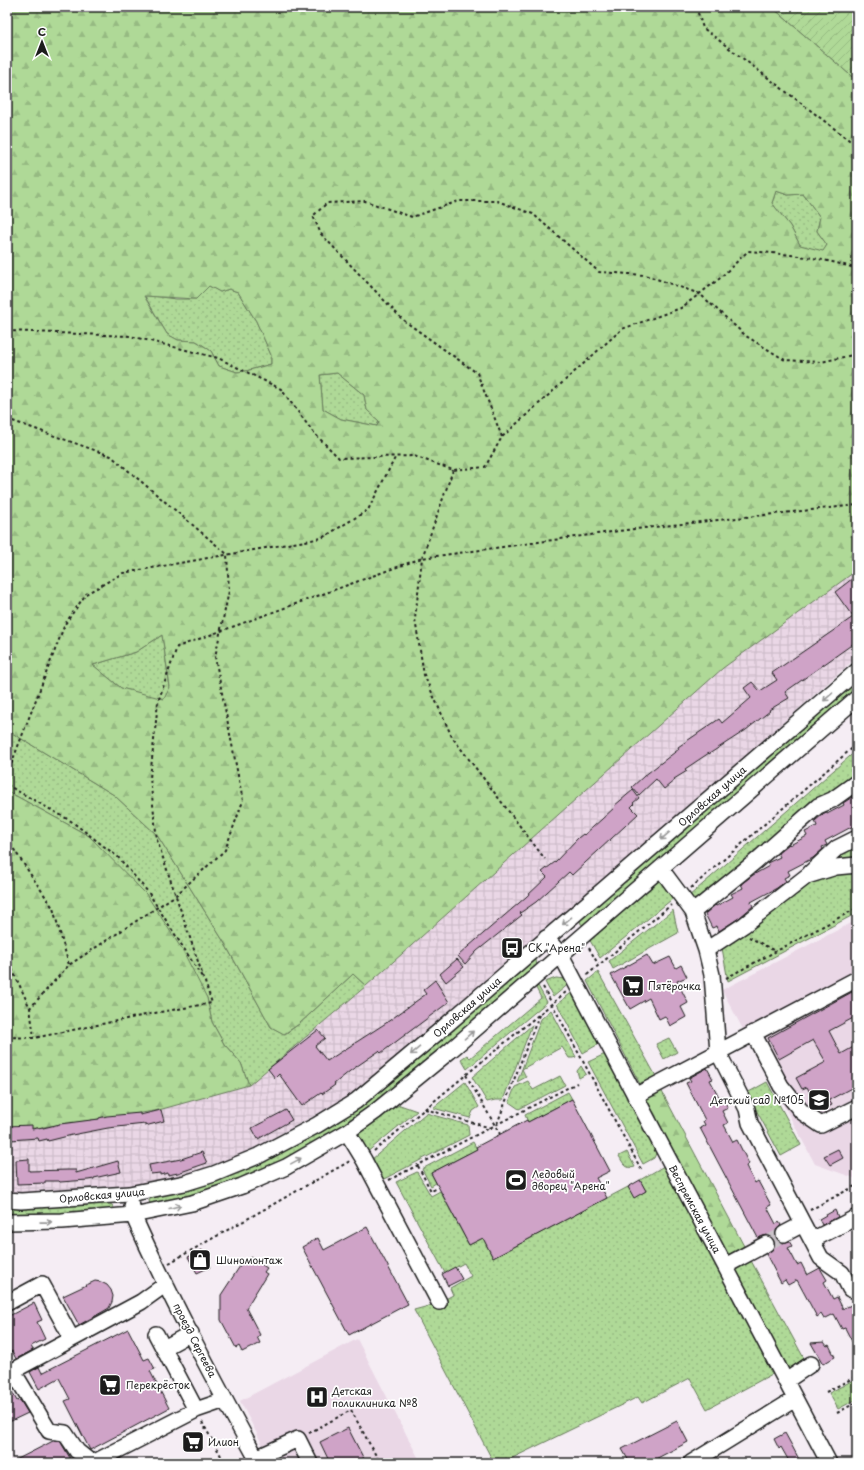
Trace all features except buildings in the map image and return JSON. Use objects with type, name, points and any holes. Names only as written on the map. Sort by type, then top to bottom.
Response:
[{"type":"street","name":"Орловская улица","points":[[7,1200],[45,1200],[129,1194],[185,1183],[214,1174],[258,1156],[317,1125],[356,1101],[857,671]]},
{"type":"street","points":[[7,1222],[62,1221],[134,1216],[192,1203],[242,1186],[286,1166],[347,1132],[375,1112],[446,1055],[857,698]]},
{"type":"street","points":[[693,912],[756,861],[818,806],[832,800],[857,782]]},
{"type":"street","points":[[706,950],[736,930],[807,876],[837,848],[857,838]]},
{"type":"street","points":[[807,876],[836,867],[857,865]]},
{"type":"street","points":[[661,868],[693,912],[706,950],[712,976],[718,1052],[747,1109],[750,1123],[821,1258],[842,1274],[850,1289],[857,1291]]},
{"type":"street","name":"Веспремская улица","points":[[546,938],[561,956],[829,1463]]},
{"type":"street","points":[[635,1096],[857,979]]},
{"type":"street","points":[[753,1033],[781,1086],[802,1112],[821,1125],[857,1107]]},
{"type":"street","points":[[347,1132],[364,1160],[439,1302]]},
{"type":"street","name":"проезд Сергеева","points":[[129,1194],[134,1216],[163,1278],[258,1460]]},
{"type":"street","points":[[812,1240],[857,1217]]},
{"type":"street","points":[[784,1234],[801,1220]]},
{"type":"street","points":[[725,1266],[766,1244]]},
{"type":"street","points":[[163,1278],[141,1302],[10,1373],[50,1431],[65,1433],[77,1451],[98,1462],[196,1410],[226,1400]]},
{"type":"street","points":[[7,1303],[42,1284],[72,1339]]},
{"type":"street","points":[[164,1348],[191,1333]]},
{"type":"street","points":[[156,1334],[196,1410]]},
{"type":"street","points":[[786,1381],[811,1364]]},
{"type":"street","points":[[690,1463],[795,1399]]},
{"type":"street","points":[[258,1460],[298,1439],[310,1463]]},
{"type":"path","points":[[696,7],[703,28],[857,146]]},
{"type":"path","points":[[502,437],[477,373],[404,320],[321,234],[313,216],[327,203],[365,201],[412,217],[459,201],[497,201],[533,214],[599,272],[645,275],[700,294],[746,336],[785,360],[821,362],[857,354]]},
{"type":"path","points":[[7,331],[130,336],[218,358],[281,388],[313,432],[339,458],[414,456],[453,470],[485,467],[502,437],[622,329],[681,308],[719,279],[748,251],[780,253],[838,263],[857,269]]},
{"type":"path","points":[[7,419],[111,456],[227,554],[229,591],[215,657],[244,801],[225,850],[176,895],[69,966],[30,1008]]},
{"type":"path","points":[[7,775],[65,624],[86,594],[123,573],[322,538],[368,510],[396,456]]},
{"type":"path","points":[[453,470],[422,558],[415,619],[424,675],[452,737],[545,859]]},
{"type":"path","points":[[7,1037],[34,1038],[212,1003],[157,840],[150,778],[158,702],[177,647],[422,558],[626,530],[857,505]]},
{"type":"path","points":[[163,1278],[172,1261],[355,1159],[364,1160],[682,896],[857,744]]},
{"type":"path","points":[[7,785],[70,821],[118,857],[148,892],[204,982]]},
{"type":"path","points":[[7,839],[53,908],[69,966]]},
{"type":"path","points":[[713,985],[857,908]]},
{"type":"path","points":[[736,930],[775,951]]},
{"type":"path","points":[[7,958],[30,1008],[34,1038]]},
{"type":"path","points":[[542,984],[642,1171]]},
{"type":"path","points":[[496,1125],[540,1013]]},
{"type":"path","points":[[466,1075],[500,1134]]},
{"type":"path","points":[[378,1186],[577,1083]]},
{"type":"path","points":[[425,1109],[491,1128]]},
{"type":"path","points":[[418,1166],[431,1191],[438,1188]]},
{"type":"path","points":[[801,1220],[857,1185]]},
{"type":"path","points":[[826,1392],[857,1376]]},
{"type":"path","points":[[837,1413],[857,1402]]},
{"type":"path","points":[[196,1410],[225,1463]]},
{"type":"path","points":[[298,1439],[351,1410],[380,1463]]},
{"type":"shaded area","points":[[857,570],[857,657],[549,930],[349,1097],[241,1155],[186,1174],[132,1187],[53,1192],[7,1192],[7,1115],[755,612],[849,576]]},
{"type":"shaded area","name":"Детский сад №105","points":[[857,920],[857,1179],[815,1164],[722,990]]},
{"type":"shaded area","name":"Детская поликлиника №8","points":[[357,1339],[421,1463],[272,1463],[240,1401]]},
{"type":"green space","points":[[7,7],[772,7],[857,81],[857,570],[723,668],[366,986],[353,974],[299,1024],[284,1034],[271,1027],[224,942],[157,835],[114,795],[7,730]],"holes":[[[776,191],[788,195],[803,194],[820,217],[817,231],[827,245],[823,251],[800,245],[790,226],[772,203]],[[209,286],[220,292],[229,289],[238,292],[256,321],[271,355],[271,364],[237,372],[219,366],[211,351],[196,341],[178,340],[167,334],[144,296],[196,299]],[[337,373],[364,395],[367,410],[379,421],[377,426],[341,419],[323,409],[320,375]],[[162,635],[170,687],[164,699],[121,688],[93,665],[136,652]]]},
{"type":"green space","points":[[772,7],[857,7],[857,81]]},
{"type":"green space","points":[[776,191],[788,195],[803,194],[820,217],[817,231],[827,245],[823,252],[800,245],[790,226],[772,203]]},
{"type":"green space","points":[[209,286],[220,292],[229,289],[238,292],[256,321],[271,355],[271,364],[237,372],[219,366],[211,351],[196,341],[178,340],[167,334],[144,295],[176,299],[196,299]]},
{"type":"green space","points":[[337,373],[364,395],[367,410],[379,421],[377,426],[341,419],[323,409],[320,375]]},
{"type":"green space","points":[[162,635],[170,688],[164,700],[121,688],[93,665],[136,652]]},
{"type":"green space","points":[[857,678],[857,690],[587,924],[581,924],[580,920],[582,918]]},
{"type":"green space","points":[[7,730],[114,795],[157,835],[224,942],[271,1027],[285,1034],[299,1024],[353,974],[366,986],[249,1085],[241,1063],[224,1044],[212,1022],[207,998],[89,836],[7,791]]},
{"type":"green space","points":[[857,750],[857,775],[694,906],[688,897]]},
{"type":"green space","points":[[7,791],[89,836],[146,894],[183,951],[207,998],[212,1022],[224,1044],[241,1063],[249,1085],[155,1111],[37,1128],[7,1129]]},
{"type":"green space","points":[[857,844],[857,862],[820,868]]},
{"type":"green space","points":[[857,870],[857,913],[728,981],[722,948],[809,881]]},
{"type":"green space","points":[[661,874],[676,896],[600,958],[588,937]]},
{"type":"green space","points":[[673,910],[678,933],[613,969],[609,961]]},
{"type":"green space","points":[[532,960],[536,961],[537,966],[431,1059],[351,1123],[283,1162],[201,1194],[150,1205],[149,1200],[152,1198],[203,1184],[253,1165],[301,1142],[347,1115]]},
{"type":"green space","points":[[598,972],[657,1078],[641,1086],[587,981]]},
{"type":"green space","points":[[556,978],[566,979],[570,983],[553,997],[545,982]]},
{"type":"green space","points":[[538,986],[547,1002],[467,1069],[461,1059],[467,1055],[470,1058],[541,998],[536,988]]},
{"type":"green space","points":[[574,991],[599,1039],[597,1045],[583,1053],[557,1004]]},
{"type":"green space","points":[[551,1010],[576,1057],[569,1058],[562,1047],[522,1069],[526,1077],[517,1082],[541,1019]]},
{"type":"green space","points":[[532,1025],[503,1100],[487,1102],[472,1077]]},
{"type":"green space","points":[[669,1038],[677,1052],[664,1059],[656,1044]]},
{"type":"green space","points":[[603,1055],[607,1055],[657,1151],[654,1158],[643,1164],[588,1062]]},
{"type":"green space","points":[[581,1066],[586,1074],[579,1078],[577,1071]]},
{"type":"green space","points":[[560,1076],[565,1085],[519,1109],[509,1102],[515,1087],[528,1081],[533,1090]]},
{"type":"green space","points":[[465,1082],[479,1107],[473,1111],[470,1118],[433,1108]]},
{"type":"green space","points":[[767,1082],[801,1145],[781,1156],[747,1093]]},
{"type":"green space","points":[[660,1088],[745,1248],[727,1257],[645,1096]]},
{"type":"green space","points":[[568,1092],[572,1099],[528,1122],[525,1115]]},
{"type":"green space","points":[[400,1105],[417,1111],[366,1153],[359,1139],[360,1132]]},
{"type":"green space","points":[[426,1113],[468,1125],[469,1135],[382,1180],[371,1160]]},
{"type":"green space","points":[[473,1142],[477,1149],[431,1173],[436,1183],[431,1186],[422,1169]]},
{"type":"green space","points":[[627,1152],[635,1167],[627,1167],[619,1156]]},
{"type":"green space","points":[[664,1166],[774,1373],[707,1409],[690,1378],[642,1403],[638,1397],[502,1463],[494,1463],[414,1310],[436,1304],[453,1295],[450,1288],[471,1276],[464,1263],[445,1273],[396,1182],[417,1172],[431,1196],[440,1191],[469,1245],[483,1238],[493,1258],[628,1187],[635,1197],[646,1191],[640,1180]]},
{"type":"green space","points":[[109,1203],[113,1206],[113,1209],[63,1214],[7,1215],[7,1207]]},
{"type":"green space","points":[[749,1257],[806,1362],[788,1375],[731,1267]]},
{"type":"green space","points":[[857,1378],[857,1399],[838,1409],[829,1393]]},
{"type":"tunnel","points":[[766,1244],[784,1234]]},
{"type":"place","name":"СК \"Арена\"","points":[[512,948]]},
{"type":"place","name":"Пятёрочка","points":[[633,986]]},
{"type":"place","name":"Детский сад №105","points":[[819,1100]]},
{"type":"place","name":"Ледовый дворец \"Арена\"","points":[[516,1180]]},
{"type":"place","name":"Шиномонтаж","points":[[200,1260]]},
{"type":"place","name":"Перекрёсток","points":[[110,1385]]},
{"type":"place","name":"Детская поликлиника №8","points":[[317,1397]]},
{"type":"place","name":"Илион","points":[[193,1442]]}]
